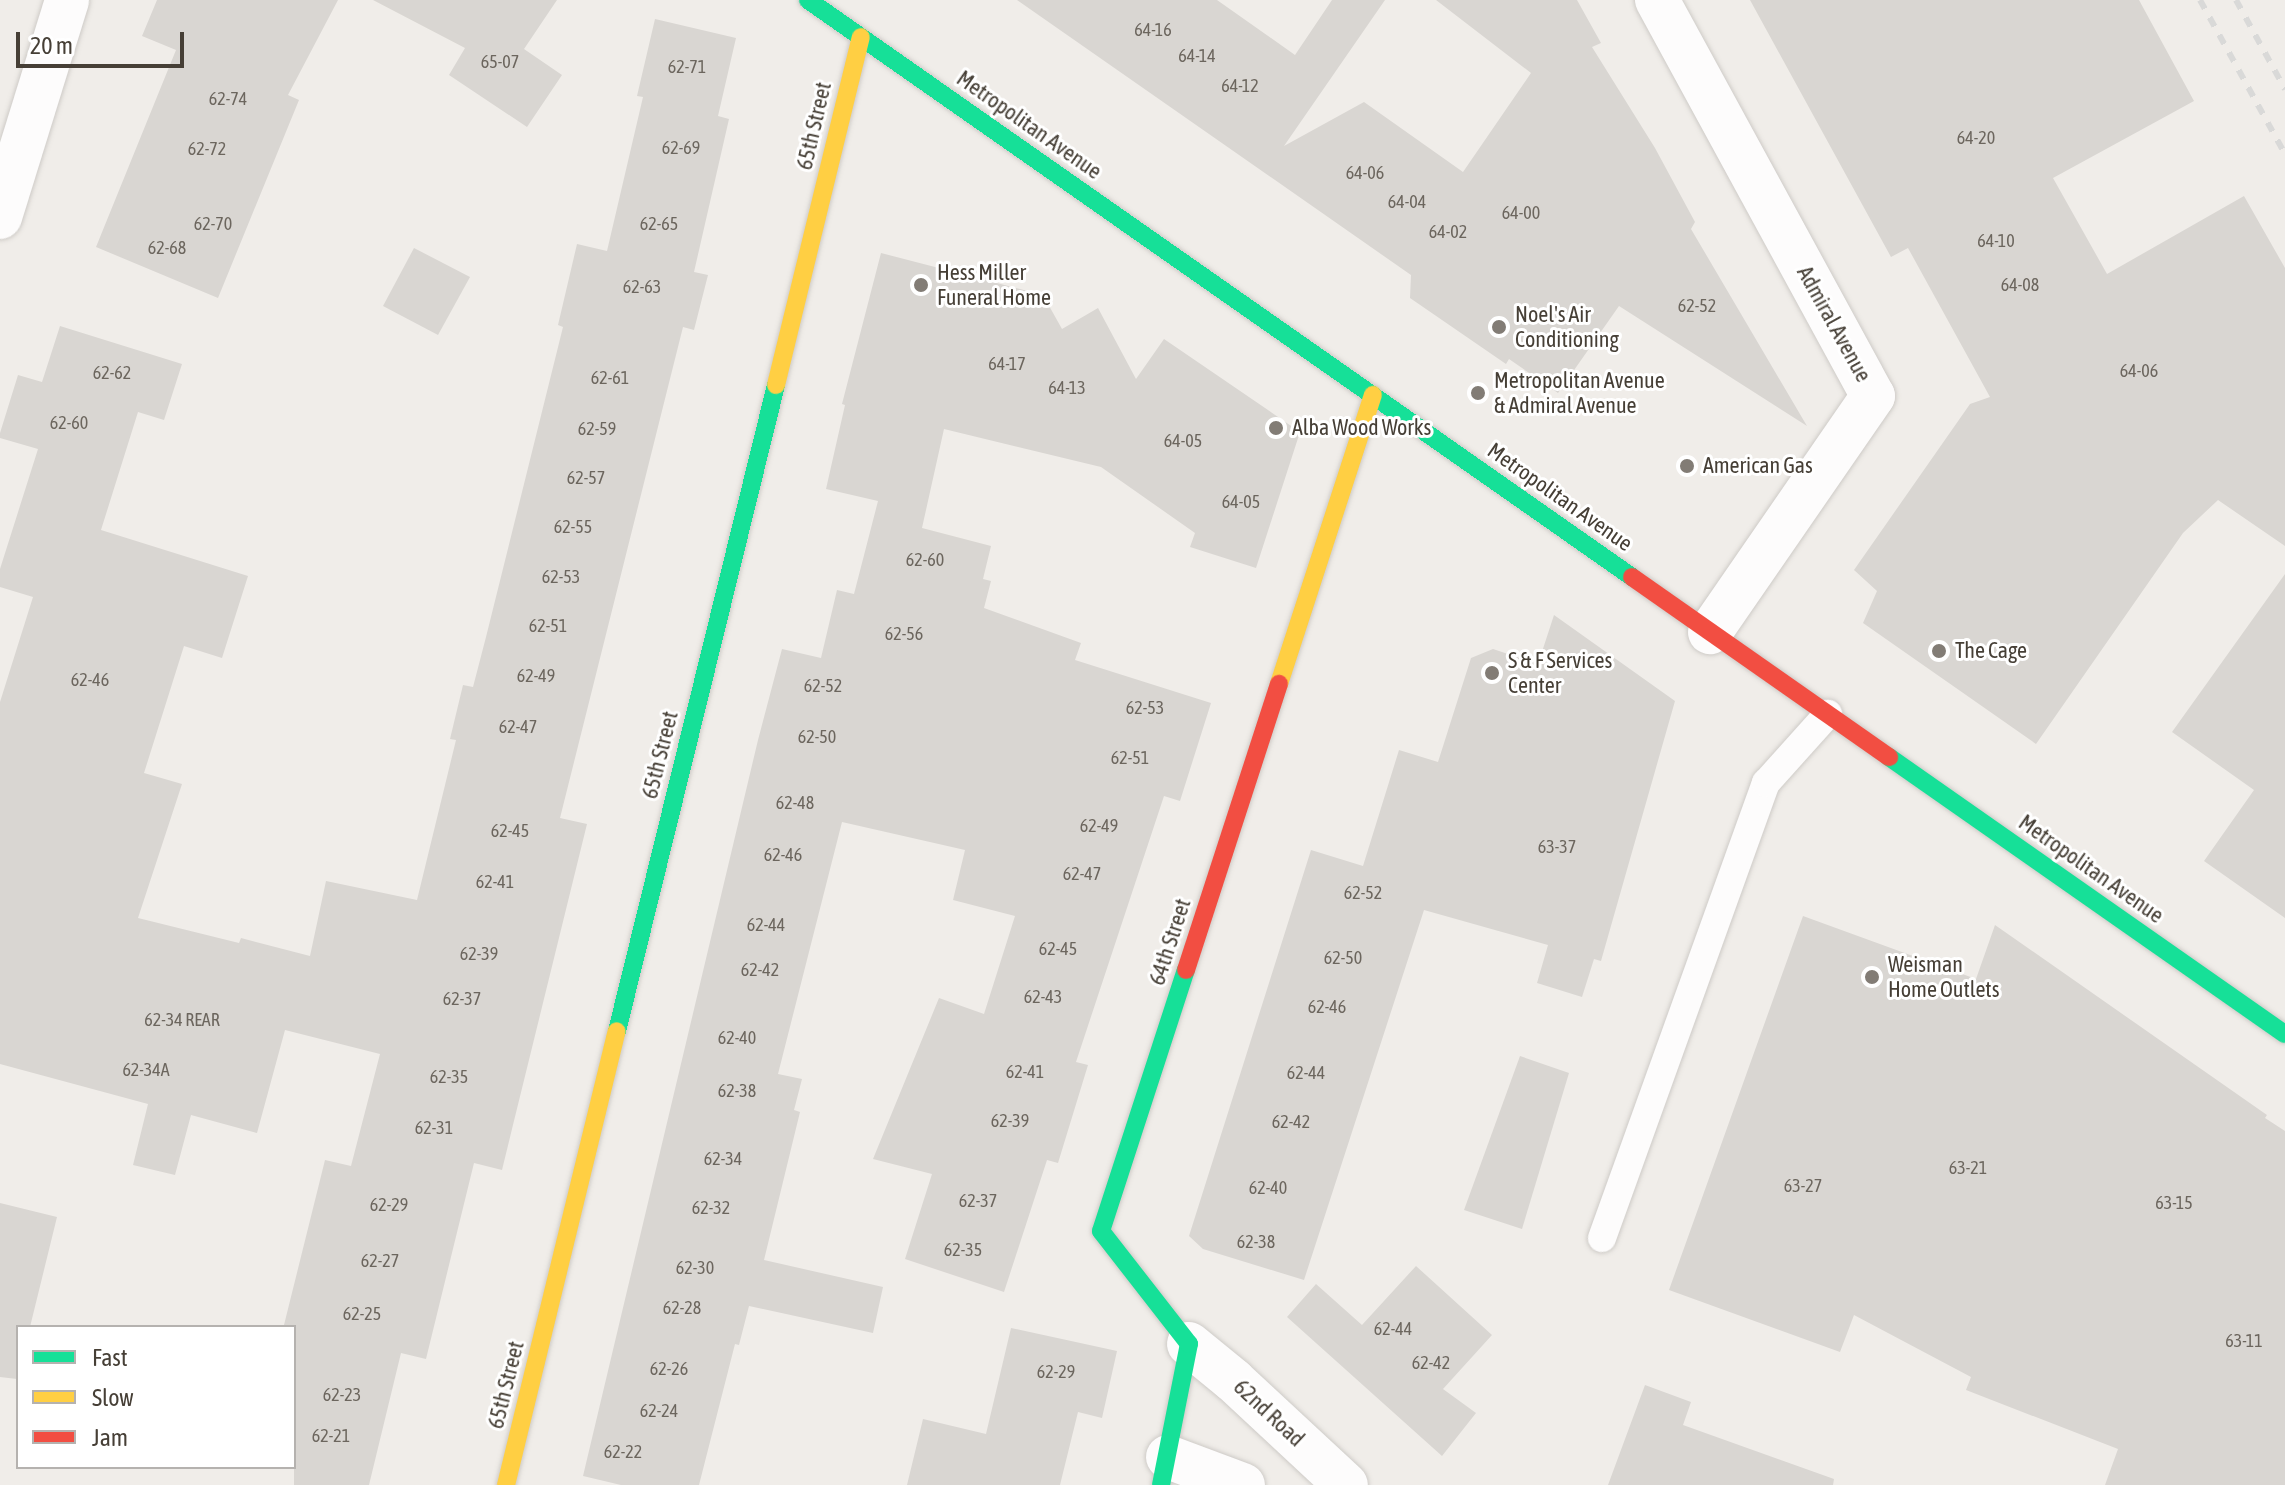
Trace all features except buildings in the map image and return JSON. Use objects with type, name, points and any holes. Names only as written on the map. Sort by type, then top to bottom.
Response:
[{"type":"street","points":[[0,217],[67,0]]},
{"type":"street","name":"Metropolitan Avenue","points":[[808,0],[2285,1034]]},
{"type":"street","name":"Admiral Avenue","points":[[1657,0],[1873,396],[1710,632]]},
{"type":"street","name":"65th Street","points":[[506,1485],[861,37]]},
{"type":"street","name":"64th Street","points":[[1189,1344],[1101,1231],[1373,395]]},
{"type":"street","points":[[1189,1344],[1165,1471],[1243,1485]]},
{"type":"street","name":"62nd Road","points":[[1189,1344],[1233,1380],[1346,1485]]},
{"type":"lane","points":[[1602,1238],[1766,783],[1828,714]]},
{"type":"railway","points":[[2200,0],[2285,154]]},
{"type":"railway","points":[[2236,0],[2285,89]]},
{"type":"traffic: fast","points":[[808,0],[1632,577]]},
{"type":"traffic: fast","points":[[617,1031],[776,385]]},
{"type":"traffic: fast","points":[[1889,757],[2285,1034]]},
{"type":"traffic: fast","points":[[1161,1485],[1189,1344],[1101,1231],[1186,970]]},
{"type":"traffic: slow","points":[[776,385],[861,37]]},
{"type":"traffic: slow","points":[[1279,684],[1373,395]]},
{"type":"traffic: slow","points":[[506,1485],[617,1031]]},
{"type":"traffic: jam","points":[[1632,577],[1889,757]]},
{"type":"traffic: jam","points":[[1186,970],[1279,684]]},
{"type":"place","name":"Hess Miller Funeral Home","points":[[921,285]]},
{"type":"place","name":"Noel's Air Conditioning","points":[[1499,327]]},
{"type":"place","name":"Metropolitan Avenue & Admiral Avenue","points":[[1478,393]]},
{"type":"place","name":"Alba Wood Works","points":[[1276,428]]},
{"type":"place","name":"American Gas","points":[[1687,466]]},
{"type":"place","name":"The Cage","points":[[1939,651]]},
{"type":"place","name":"S & F Services Center","points":[[1492,673]]},
{"type":"place","name":"Weisman Home Outlets","points":[[1872,977]]}]
